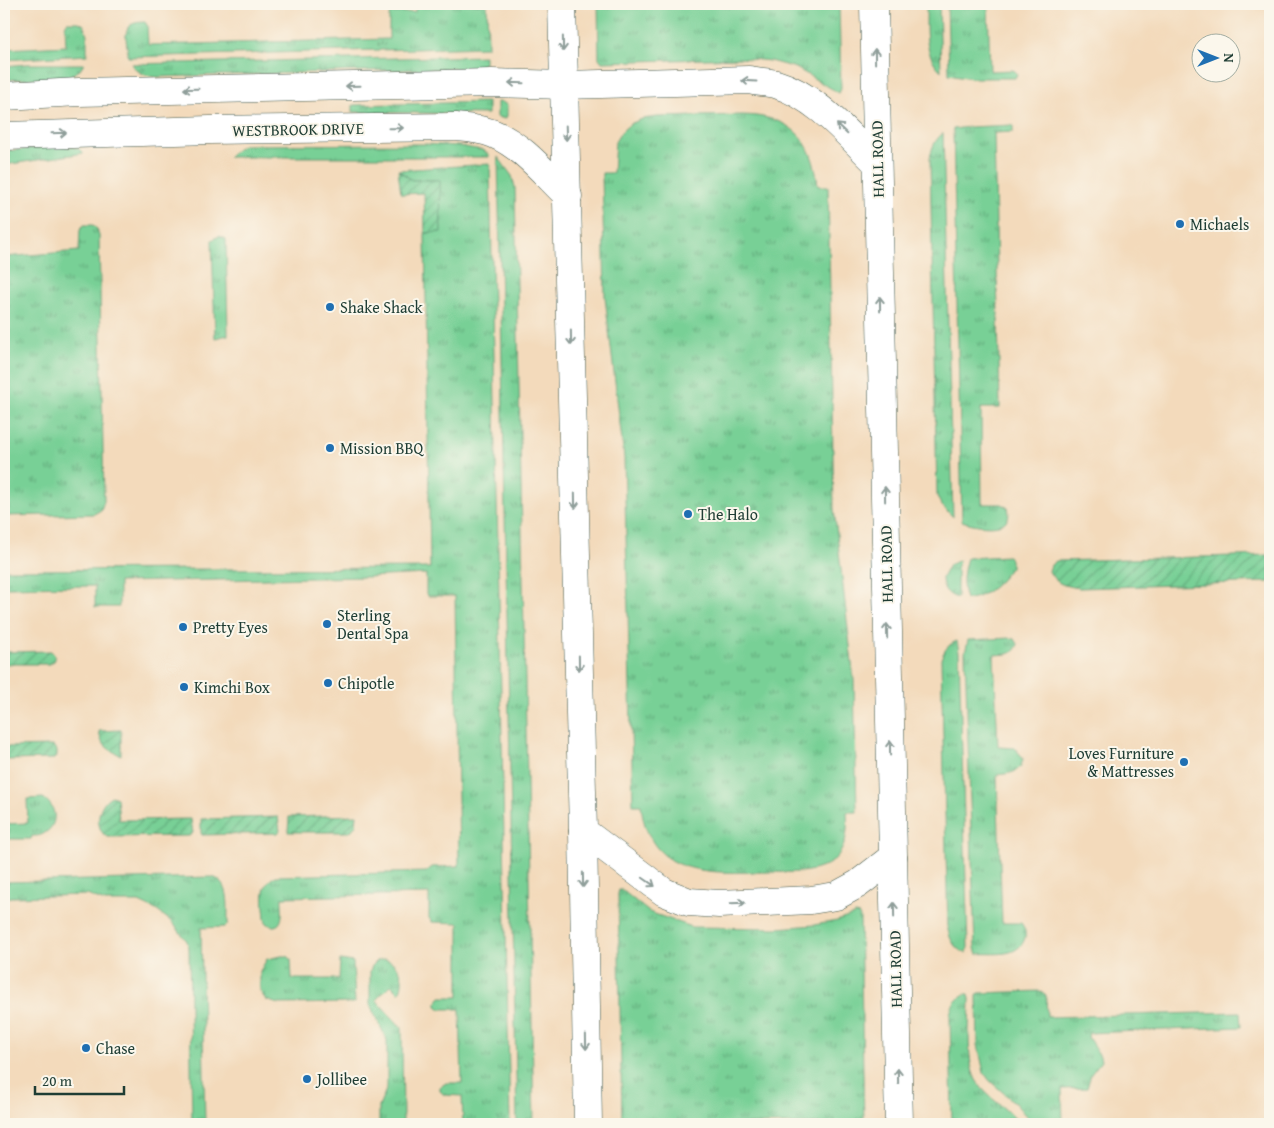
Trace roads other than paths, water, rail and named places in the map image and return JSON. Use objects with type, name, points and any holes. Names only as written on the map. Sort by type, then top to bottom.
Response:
[{"type":"main road","points":[[562,4],[568,196],[588,1124]]},
{"type":"main road","name":"HALL ROAD","points":[[874,4],[899,1124]]},
{"type":"main road","points":[[4,96],[79,92],[482,83],[564,85],[749,80],[776,84],[796,92],[815,104],[877,163]]},
{"type":"main road","name":"WESTBROOK DRIVE","points":[[4,136],[210,130],[456,127],[477,129],[507,141],[524,154],[568,196]]},
{"type":"main road","points":[[582,831],[664,892],[689,902],[719,904],[811,900],[836,896],[858,884],[893,857]]},
{"type":"place","name":"Michaels","points":[[1180,224]]},
{"type":"place","name":"Shake Shack","points":[[330,307]]},
{"type":"place","name":"Mission BBQ","points":[[330,448]]},
{"type":"place","name":"The Halo","points":[[688,514]]},
{"type":"place","name":"Sterling Dental Spa","points":[[327,624]]},
{"type":"place","name":"Pretty Eyes","points":[[183,627]]},
{"type":"place","name":"Chipotle","points":[[328,683]]},
{"type":"place","name":"Kimchi Box","points":[[184,687]]},
{"type":"place","name":"Loves Furniture & Mattresses","points":[[1184,762]]},
{"type":"place","name":"Chase","points":[[86,1048]]},
{"type":"place","name":"Jollibee","points":[[307,1079]]}]
